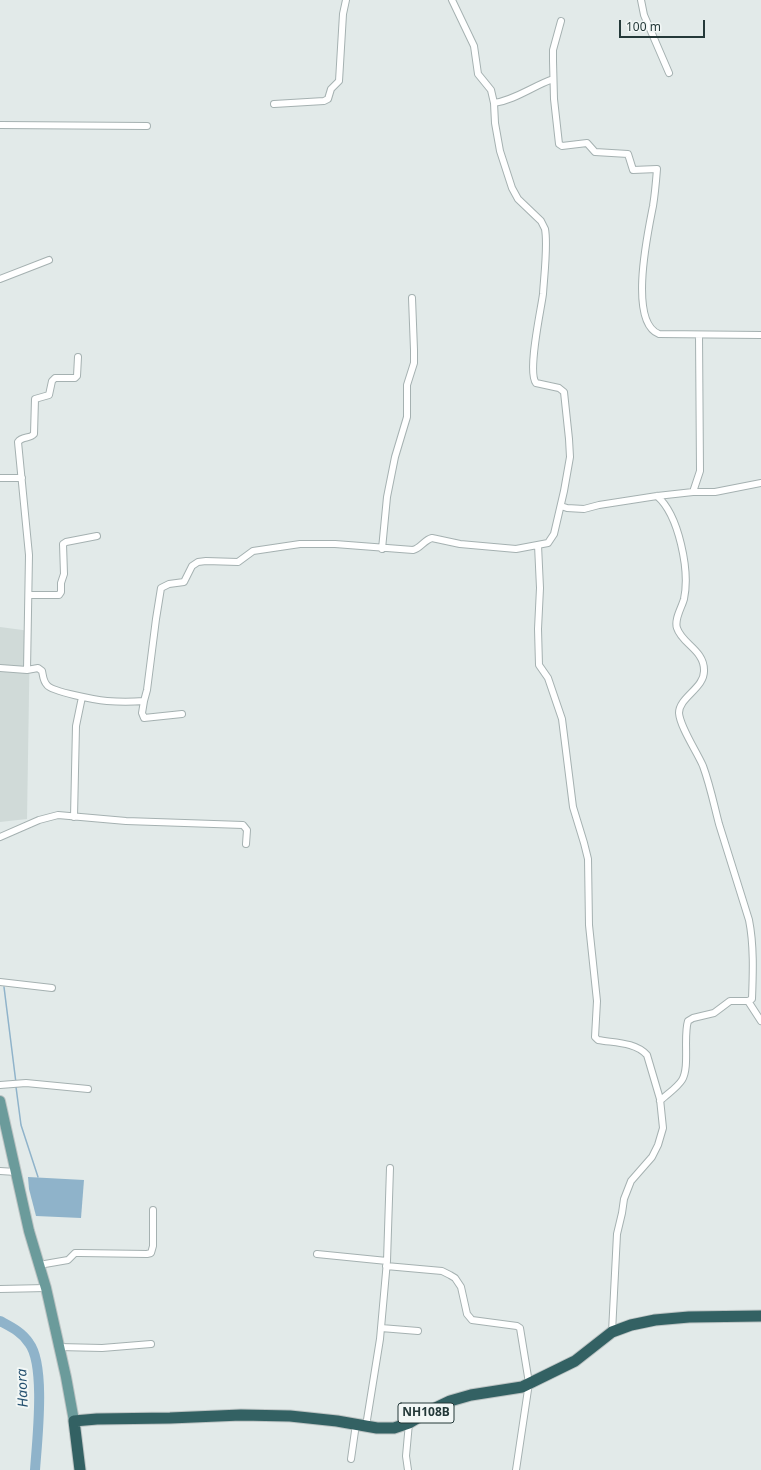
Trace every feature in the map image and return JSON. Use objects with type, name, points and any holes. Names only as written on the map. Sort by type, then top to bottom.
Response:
[{"type":"highway","name":"NH108B","points":[[74,1421],[98,1419],[261,1415],[319,1418],[377,1428],[394,1428],[409,1423],[450,1401],[471,1395],[511,1389],[529,1383],[575,1361],[612,1332],[642,1323],[672,1318],[761,1316]]},
{"type":"highway","points":[[74,1421],[80,1470]]},
{"type":"main road","points":[[0,1101],[29,1231],[46,1288],[66,1377],[74,1421]]},
{"type":"street","points":[[274,104],[324,101],[328,99],[330,89],[339,81],[343,14],[346,0]]},
{"type":"street","points":[[182,714],[144,718],[142,714],[144,701],[148,690],[161,588],[168,584],[184,582],[192,566],[195,564],[206,561],[238,562],[253,551],[300,544],[335,544],[382,549],[415,550],[432,538],[460,544],[516,549],[548,543],[554,534],[568,475],[570,457],[564,394],[559,388],[536,383],[533,378],[533,363],[543,294],[545,229],[541,220],[518,199],[512,188],[505,169],[498,140],[491,90],[478,74],[474,46],[452,0]]},
{"type":"street","points":[[641,0],[644,14],[669,73]]},
{"type":"street","points":[[561,21],[553,50],[553,79],[558,141],[560,146],[588,144],[595,152],[628,154],[632,170],[657,169],[643,263],[642,291],[645,316],[648,325],[653,332],[659,334],[761,335]]},
{"type":"street","points":[[494,103],[515,97],[539,84],[553,79]]},
{"type":"street","points":[[0,125],[147,126]]},
{"type":"street","points":[[0,279],[49,260]]},
{"type":"street","points":[[382,549],[387,496],[395,457],[407,417],[407,388],[414,357],[412,298]]},
{"type":"street","points":[[693,492],[700,471],[699,335]]},
{"type":"street","points":[[27,670],[29,555],[18,442],[20,439],[34,434],[35,399],[49,395],[52,381],[55,378],[76,377],[78,357]]},
{"type":"street","points":[[0,478],[22,478]]},
{"type":"street","points":[[561,506],[567,508],[584,509],[598,505],[658,496],[693,492],[715,492],[761,483]]},
{"type":"street","points":[[658,496],[664,502],[671,515],[678,531],[682,549],[685,584],[684,597],[676,623],[677,628],[680,634],[698,654],[703,662],[704,671],[702,681],[680,707],[679,714],[681,722],[703,766],[749,920],[752,952],[752,999],[748,1001],[734,1001],[727,1003],[714,1013],[692,1018],[688,1021],[686,1032],[685,1074],[682,1080],[660,1101]]},
{"type":"street","points":[[29,595],[59,595],[61,592],[61,583],[64,574],[63,544],[66,542],[97,536]]},
{"type":"street","points":[[538,546],[540,588],[538,629],[540,665],[548,678],[562,719],[573,807],[586,847],[588,859],[589,925],[597,1001],[595,1037],[598,1040],[634,1046],[647,1055],[660,1101],[663,1128],[658,1145],[652,1156],[631,1181],[624,1199],[617,1234],[612,1332]]},
{"type":"street","points":[[0,668],[27,670],[34,668],[42,671],[44,682],[47,687],[82,697],[105,701],[144,701]]},
{"type":"street","points":[[74,817],[76,726],[82,697]]},
{"type":"street","points":[[0,837],[39,820],[58,815],[126,821],[243,825],[248,830],[246,844]]},
{"type":"street","points":[[0,982],[52,988]]},
{"type":"street","points":[[748,1001],[761,1021]]},
{"type":"street","points":[[0,1086],[26,1083],[88,1089]]},
{"type":"street","points":[[351,1459],[361,1425],[381,1328],[386,1263],[390,1168]]},
{"type":"street","points":[[0,1171],[16,1172]]},
{"type":"street","points":[[39,1265],[68,1260],[75,1253],[151,1253],[153,1246],[154,1210]]},
{"type":"street","points":[[317,1254],[442,1271],[455,1278],[461,1287],[467,1314],[472,1320],[516,1326],[520,1328],[529,1383],[516,1470]]},
{"type":"street","points":[[0,1289],[46,1288]]},
{"type":"street","points":[[381,1328],[418,1331]]},
{"type":"street","points":[[59,1347],[102,1348],[151,1344]]},
{"type":"street","points":[[408,1470],[406,1456],[409,1423]]},
{"type":"shaded area","points":[[0,627],[30,631],[27,819],[0,822]]},
{"type":"water","points":[[28,1177],[84,1180],[81,1218],[36,1216],[29,1189]]},
{"type":"waterway","points":[[4,987],[16,1083]]},
{"type":"waterway","points":[[16,1087],[21,1125],[38,1177]]},
{"type":"waterway","name":"Haora","points":[[0,1321],[16,1330],[23,1336],[29,1343],[34,1354],[39,1385],[35,1470]]}]
